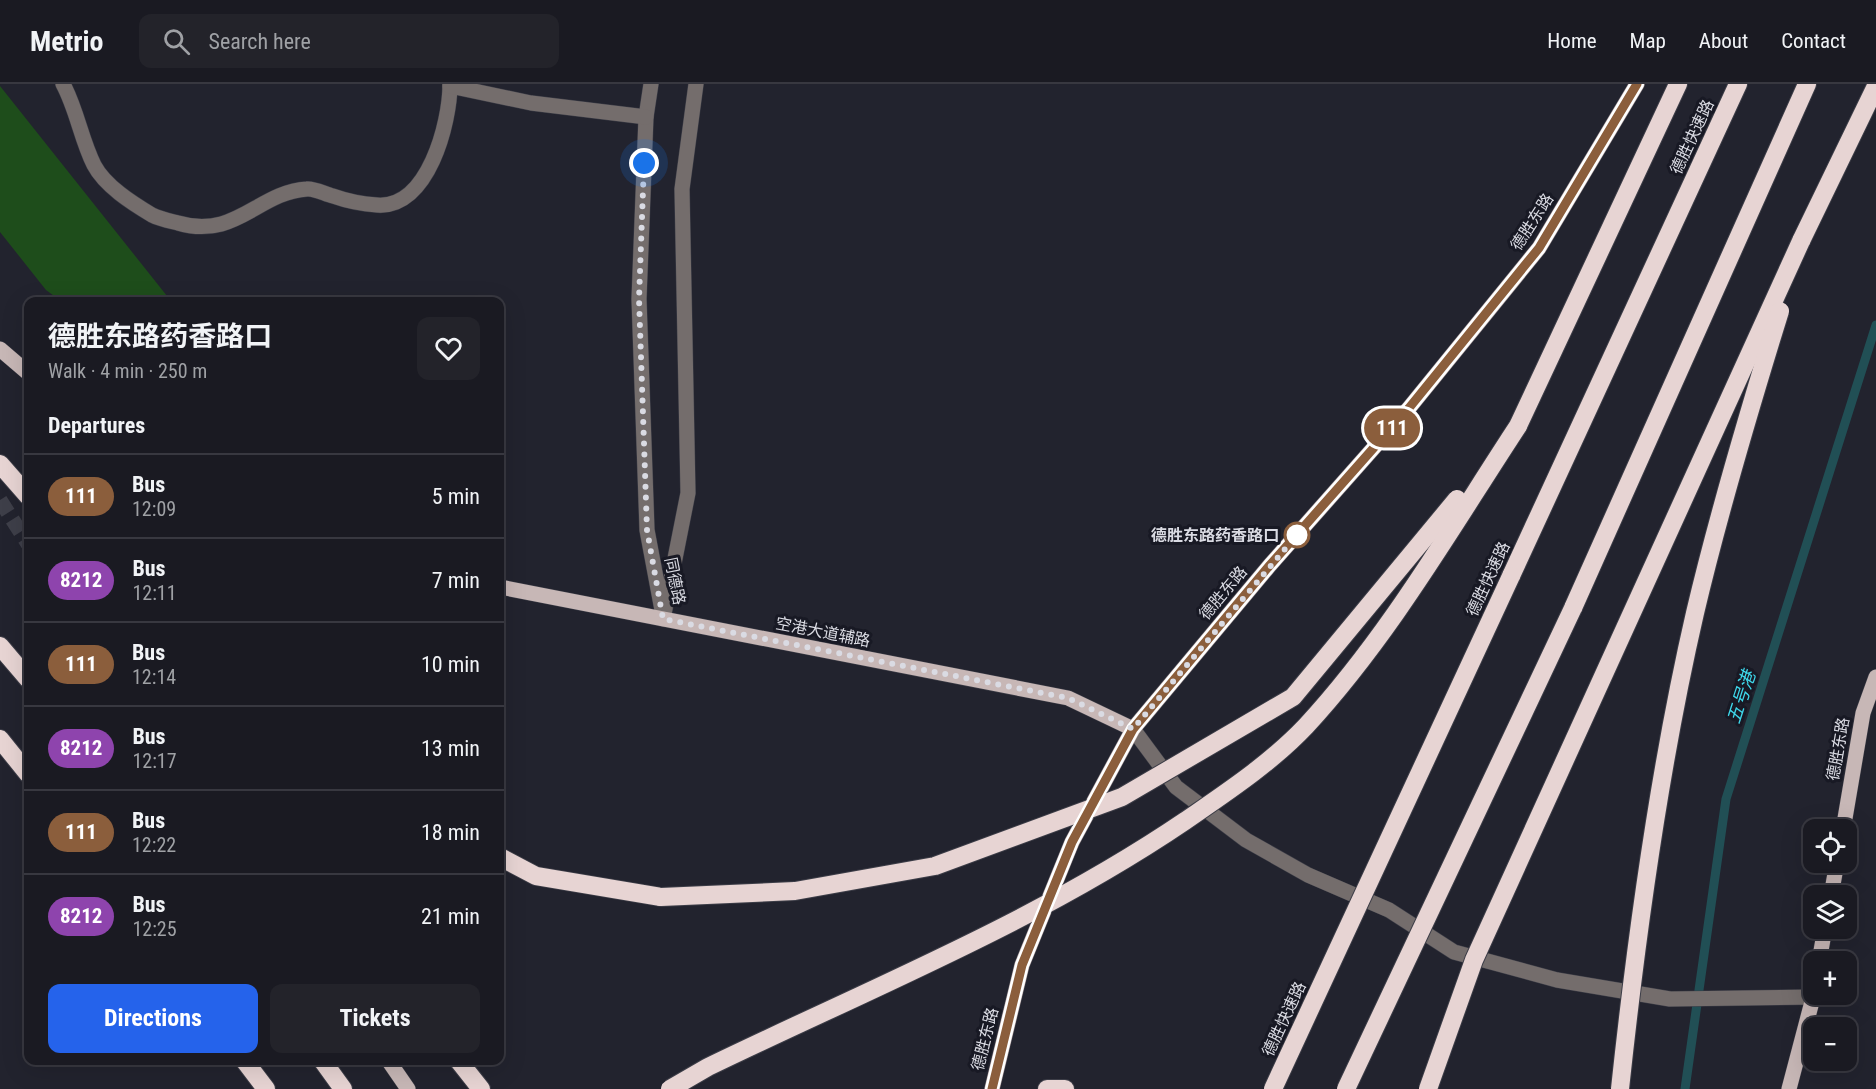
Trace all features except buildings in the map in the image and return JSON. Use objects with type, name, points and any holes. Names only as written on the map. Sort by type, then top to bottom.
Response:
[{"type":"highway","points":[[670,1089],[718,1062],[982,938],[1073,891],[1154,842],[1242,782],[1304,728],[1363,659],[1518,426],[1678,84]]},
{"type":"highway","name":"德胜快速路","points":[[1273,1089],[1738,84]]},
{"type":"highway","points":[[1347,1089],[1573,608],[1808,84]]},
{"type":"highway","points":[[1428,1089],[1474,960],[1801,241],[1876,86]]},
{"type":"highway","points":[[1620,1089],[1651,844],[1695,614],[1741,438],[1801,241]]},
{"type":"highway","points":[[504,859],[536,876],[661,897],[795,891],[935,866],[1122,797],[1293,697],[1518,426]]},
{"type":"highway","points":[[0,464],[24,491]]},
{"type":"highway","points":[[0,646],[24,674]]},
{"type":"highway","points":[[0,739],[24,769]]},
{"type":"highway","points":[[248,1065],[266,1089]]},
{"type":"highway","points":[[326,1065],[343,1089]]},
{"type":"highway","points":[[462,1065],[481,1089]]},
{"type":"highway","points":[[1047,1089],[1065,1089]]},
{"type":"main road","name":"德胜东路","points":[[992,1089],[1022,965],[1072,842],[1133,729],[1270,565],[1409,408],[1539,248],[1637,84]]},
{"type":"main road","points":[[0,349],[24,370]]},
{"type":"main road","name":"空港大道辅路","points":[[504,588],[1068,698],[1133,729]]},
{"type":"main road","name":"德胜东路","points":[[1845,819],[1863,713],[1876,677]]},
{"type":"main road","points":[[1789,1089],[1811,1005]]},
{"type":"main road","points":[[391,1065],[408,1089]]},
{"type":"street","points":[[63,84],[72,101],[95,166],[119,194],[155,216],[191,227],[225,225],[278,197],[307,189],[348,201],[380,206],[402,200],[430,169],[444,129],[450,85],[531,104],[646,117]]},
{"type":"street","name":"同德路","points":[[651,84],[646,117],[639,299],[646,518],[663,619]]},
{"type":"street","name":"同德路","points":[[663,619],[687,493],[682,189],[696,84]]},
{"type":"street","points":[[1133,729],[1176,788],[1246,840],[1308,875],[1389,910],[1454,952],[1557,980],[1670,999],[1803,996]]},
{"type":"green space","points":[[0,86],[168,297],[56,297],[46,290],[0,232]]},
{"type":"waterway","name":"五号港","points":[[1685,1089],[1726,799],[1876,325]]},
{"type":"tunnel","points":[[0,500],[24,538]]},
{"type":"bus line","name":"111","points":[[992,1089],[1022,965],[1072,842],[1133,729],[1270,565],[1409,408],[1539,248],[1637,84]]},
{"type":"place","name":"德胜东路药香路口","points":[[1297,535]]},
{"type":"route","points":[[644,163],[639,299],[647,530],[663,619],[1068,698],[1133,729],[1297,535]]}]
